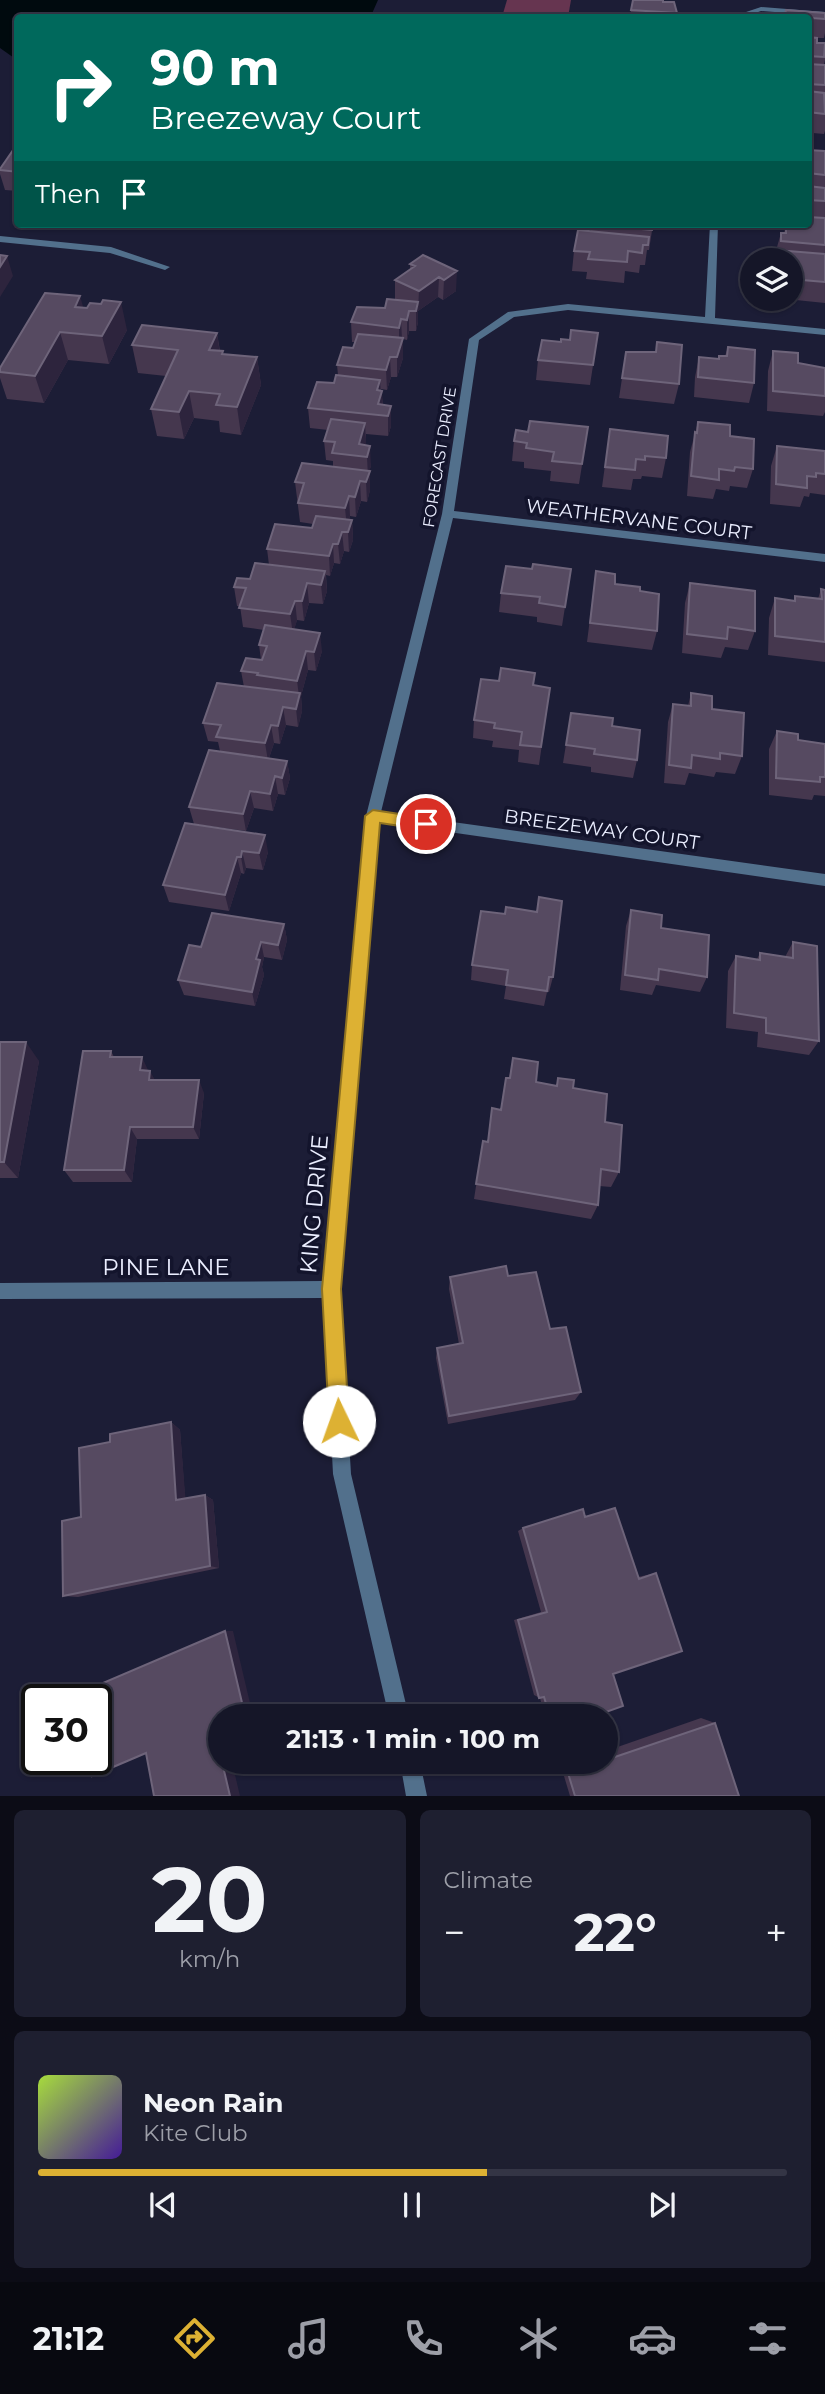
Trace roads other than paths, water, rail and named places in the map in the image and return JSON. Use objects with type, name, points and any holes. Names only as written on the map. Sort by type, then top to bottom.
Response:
[{"type":"street","points":[[744,14],[761,9],[825,14]]},
{"type":"street","points":[[710,321],[714,228]]},
{"type":"street","points":[[0,239],[111,250],[165,267]]},
{"type":"street","name":"FORECAST DRIVE","points":[[373,816],[448,514],[474,339],[511,314],[568,307],[825,332]]},
{"type":"street","name":"WEATHERVANE COURT","points":[[448,514],[825,558]]},
{"type":"street","name":"BREEZEWAY COURT","points":[[373,816],[825,880]]},
{"type":"street","name":"KING DRIVE","points":[[373,816],[332,1289],[342,1474],[396,1704]]},
{"type":"street","name":"PINE LANE","points":[[0,1291],[332,1289]]},
{"type":"street","points":[[412,1774],[417,1796]]}]
